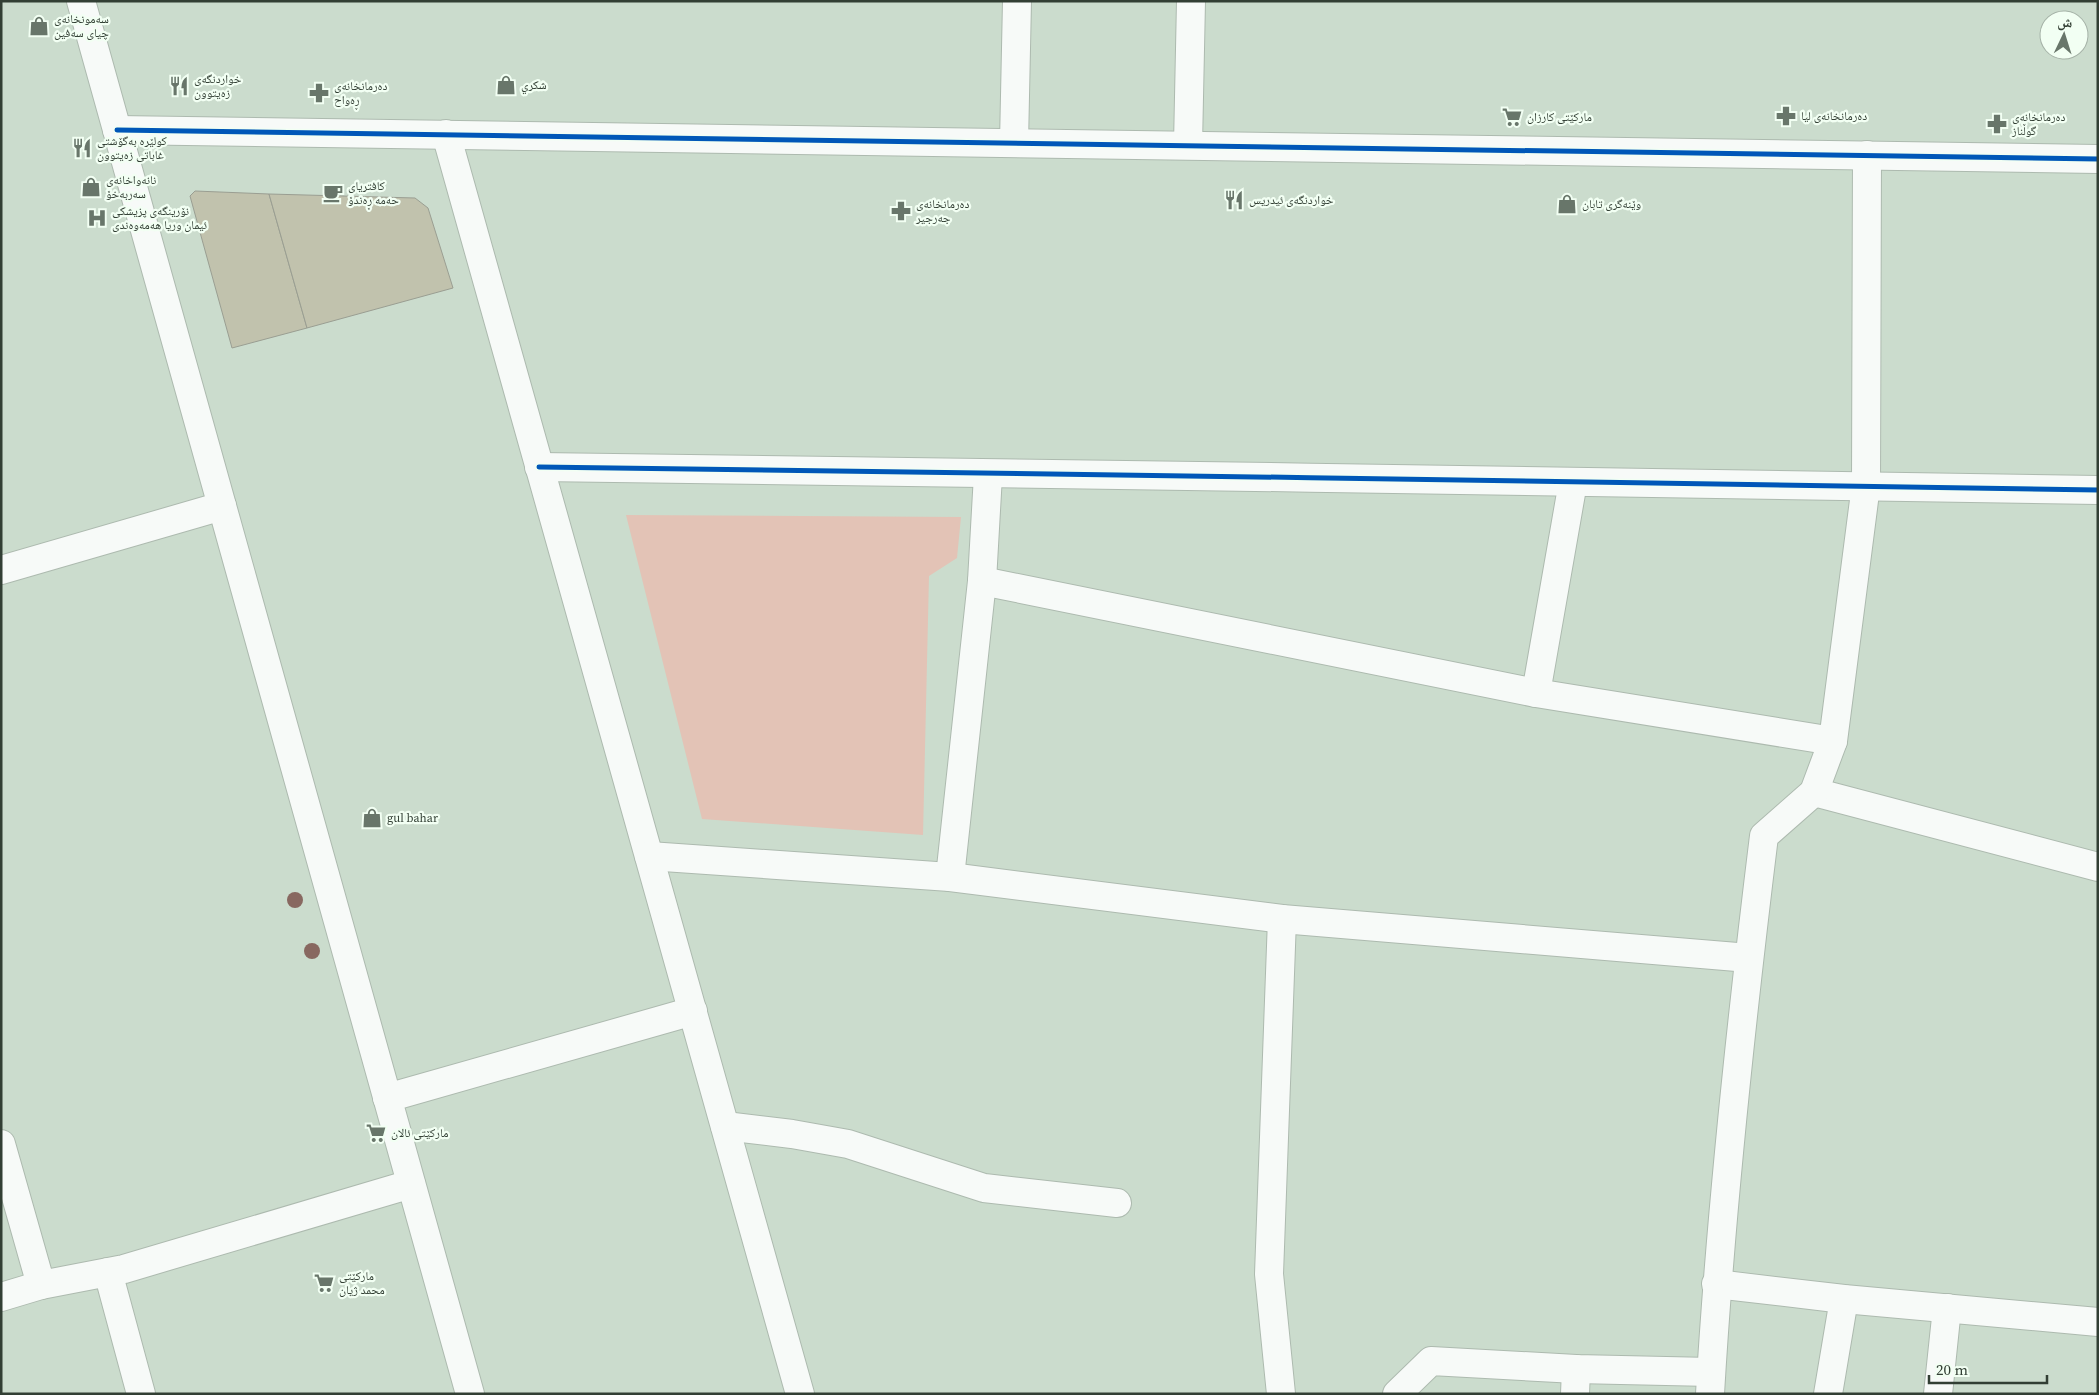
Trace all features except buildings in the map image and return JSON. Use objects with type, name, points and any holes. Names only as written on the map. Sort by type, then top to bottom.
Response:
[{"type":"street","points":[[81,1],[470,1394]]},
{"type":"street","points":[[1014,143],[1016,1]]},
{"type":"street","points":[[1188,145],[1191,1]]},
{"type":"street","points":[[117,130],[2098,159]]},
{"type":"street","points":[[446,134],[800,1394]]},
{"type":"street","points":[[1397,1394],[1430,1361],[1576,1381],[1711,1383],[1716,1284],[1749,958],[1764,836],[1814,792],[1833,741],[1866,485],[1867,155]]},
{"type":"street","points":[[540,467],[988,475],[1866,485],[2098,490]]},
{"type":"street","points":[[950,877],[982,581],[988,475]]},
{"type":"street","points":[[1536,693],[1573,482]]},
{"type":"street","points":[[1,570],[222,506]]},
{"type":"street","points":[[982,581],[1536,693],[1833,741]]},
{"type":"street","points":[[1814,792],[2098,867]]},
{"type":"street","points":[[649,856],[950,877],[1282,919],[1749,958]]},
{"type":"street","points":[[1281,1394],[1269,1274],[1282,919]]},
{"type":"street","points":[[387,1098],[693,1012]]},
{"type":"street","points":[[725,1126],[792,1134],[848,1144],[984,1188],[1117,1203]]},
{"type":"street","points":[[1,1144],[41,1285]]},
{"type":"street","points":[[1,1297],[41,1285],[108,1272],[411,1184]]},
{"type":"street","points":[[108,1272],[141,1394]]},
{"type":"street","points":[[1716,1284],[1844,1299],[2098,1322]]},
{"type":"street","points":[[1828,1394],[1844,1299]]},
{"type":"street","points":[[1938,1394],[1947,1308]]},
{"type":"shaded area","points":[[626,515],[961,517],[957,558],[929,576],[923,835],[702,819]]},
{"type":"cycle path","points":[[117,130],[2098,159]]},
{"type":"cycle path","points":[[539,467],[2098,490]]},
{"type":"place","name":"سەمونخانەی چیای سەفین","points":[[39,26]]},
{"type":"place","name":"شكري","points":[[506,85]]},
{"type":"place","name":"خواردنگەی زەیتوون","points":[[179,86]]},
{"type":"place","name":"دەرمانخانەی ڕەواح","points":[[319,93]]},
{"type":"place","name":"دەرمانخانەی لیا","points":[[1786,116]]},
{"type":"place","name":"مارکێتی کارزان","points":[[1512,117]]},
{"type":"place","name":"دەرمانخانەی گوڵناز","points":[[1997,124]]},
{"type":"place","name":"کولێرە بەگۆشتی غاباتی زەیتوون","points":[[82,148]]},
{"type":"place","name":"نانەواخانەی سەربەخۆ","points":[[91,187]]},
{"type":"place","name":"کافتریای حەمە ڕەندۆ","points":[[333,193]]},
{"type":"place","name":"خواردنگەی ئیدریس","points":[[1234,200]]},
{"type":"place","name":"وێنەگری تابان","points":[[1567,204]]},
{"type":"place","name":"دەرمانخانەی جەرجیر","points":[[901,211]]},
{"type":"place","name":"نۆرینگەی پزیشکی ئیمان وریا هەمەوەندی","points":[[97,218]]},
{"type":"place","name":"gul bahar","points":[[372,818]]},
{"type":"place","name":"مارکێتی ئالان","points":[[376,1133]]},
{"type":"place","name":"مارکێتی محمد ژیان","points":[[324,1283]]}]
